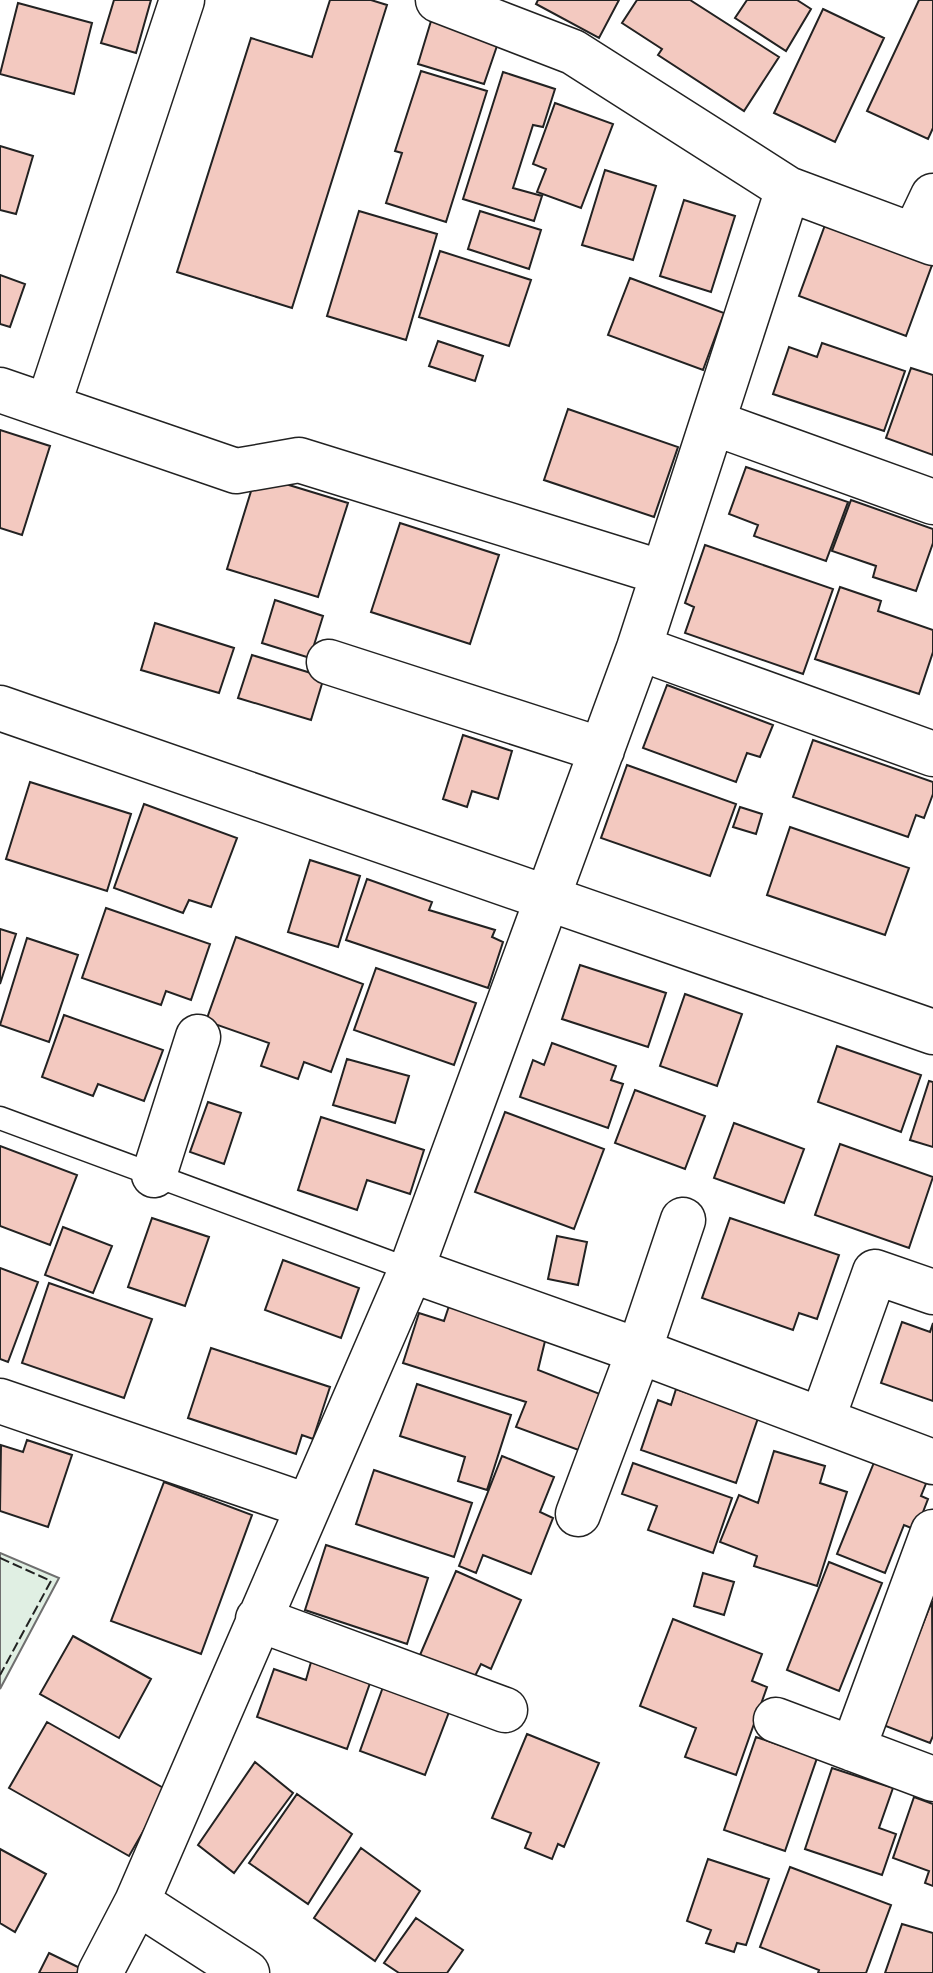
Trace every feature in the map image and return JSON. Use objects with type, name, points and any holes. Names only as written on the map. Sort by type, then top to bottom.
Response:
[{"type":"street","points":[[48,406],[182,0]]},
{"type":"street","points":[[438,0],[573,52],[788,189],[924,239],[933,196]]},
{"type":"street","points":[[100,1973],[137,1902],[411,1270],[639,648],[788,189]]},
{"type":"street","points":[[0,390],[236,471],[299,460],[663,573]]},
{"type":"street","points":[[714,423],[933,502]]},
{"type":"street","points":[[639,648],[933,754]]},
{"type":"street","points":[[329,662],[602,750]]},
{"type":"street","points":[[0,708],[933,1032]]},
{"type":"street","points":[[154,1175],[198,1037]]},
{"type":"street","points":[[578,1514],[639,1351],[683,1220]]},
{"type":"street","points":[[411,1270],[639,1351],[933,1462]]},
{"type":"street","points":[[822,1420],[875,1272],[933,1292]]},
{"type":"street","points":[[0,1401],[307,1506]]},
{"type":"street","points":[[853,1749],[933,1532]]},
{"type":"street","points":[[258,1619],[505,1710]]},
{"type":"street","points":[[776,1720],[933,1779]]},
{"type":"street","points":[[137,1902],[247,1973]]},
{"type":"lane","points":[[0,1118],[411,1270]]},
{"type":"green space","points":[[0,1553],[59,1578],[0,1689]]},
{"type":"building","points":[[114,0],[151,0],[136,53],[101,43]]},
{"type":"building","points":[[330,0],[371,0],[387,5],[292,308],[177,272],[251,38],[312,57]]},
{"type":"building","points":[[538,0],[619,0],[599,38],[536,4]]},
{"type":"building","points":[[637,0],[690,0],[779,57],[744,111],[658,55],[662,49],[622,23]]},
{"type":"building","points":[[747,0],[797,0],[811,9],[786,51],[735,18]]},
{"type":"building","points":[[919,0],[933,0],[933,128],[928,139],[867,111]]},
{"type":"building","points":[[18,3],[92,23],[74,94],[0,74]]},
{"type":"building","points":[[823,9],[884,38],[835,142],[774,113]]},
{"type":"building","points":[[431,21],[498,43],[484,84],[418,64]]},
{"type":"building","points":[[421,71],[487,91],[446,222],[386,203],[402,153],[395,151]]},
{"type":"building","points":[[503,72],[555,89],[543,127],[533,125],[513,188],[542,196],[534,221],[463,199]]},
{"type":"building","points":[[555,103],[613,124],[581,208],[537,192],[546,169],[533,164]]},
{"type":"building","points":[[0,146],[33,156],[16,214],[0,210]]},
{"type":"building","points":[[605,170],[656,186],[633,260],[582,245]]},
{"type":"building","points":[[684,200],[735,216],[711,292],[660,276]]},
{"type":"building","points":[[359,211],[437,234],[406,340],[327,316]]},
{"type":"building","points":[[480,211],[541,230],[529,269],[468,249]]},
{"type":"building","points":[[825,225],[932,265],[906,336],[799,296]]},
{"type":"building","points":[[440,251],[531,280],[509,346],[419,317]]},
{"type":"building","points":[[0,275],[25,284],[10,327],[0,324]]},
{"type":"building","points":[[630,278],[724,313],[703,370],[608,335]]},
{"type":"building","points":[[438,341],[483,356],[475,381],[429,366]]},
{"type":"building","points":[[822,343],[905,371],[884,431],[773,394],[789,347],[817,357]]},
{"type":"building","points":[[911,368],[933,375],[933,455],[886,438]]},
{"type":"building","points":[[568,409],[678,447],[654,517],[544,480]]},
{"type":"building","points":[[0,430],[50,446],[22,535],[0,528]]},
{"type":"building","points":[[746,467],[848,502],[826,561],[754,536],[758,525],[729,514]]},
{"type":"building","points":[[256,475],[348,503],[318,597],[227,569]]},
{"type":"building","points":[[851,500],[933,529],[933,543],[916,591],[873,577],[876,566],[832,551]]},
{"type":"building","points":[[400,523],[499,555],[470,644],[371,612]]},
{"type":"building","points":[[705,545],[833,589],[803,674],[685,633],[694,607],[685,603]]},
{"type":"building","points":[[840,587],[881,601],[878,611],[933,630],[933,652],[919,694],[815,659]]},
{"type":"building","points":[[275,600],[323,616],[310,658],[262,643]]},
{"type":"building","points":[[155,623],[234,648],[219,693],[141,670]]},
{"type":"building","points":[[252,655],[324,677],[311,720],[238,698]]},
{"type":"building","points":[[667,685],[773,725],[760,757],[747,753],[736,782],[643,748]]},
{"type":"building","points":[[463,735],[512,751],[498,799],[472,791],[467,807],[443,799]]},
{"type":"building","points":[[813,740],[933,782],[933,794],[924,818],[916,815],[908,837],[793,797]]},
{"type":"building","points":[[627,765],[736,804],[710,876],[601,838]]},
{"type":"building","points":[[30,782],[131,814],[107,891],[6,859]]},
{"type":"building","points":[[144,804],[237,838],[211,907],[189,900],[183,913],[114,888]]},
{"type":"building","points":[[740,807],[762,814],[756,834],[733,827]]},
{"type":"building","points":[[790,827],[909,868],[885,935],[767,895]]},
{"type":"building","points":[[310,860],[360,876],[338,947],[288,932]]},
{"type":"building","points":[[367,879],[432,902],[429,910],[495,930],[492,937],[503,942],[488,988],[346,940]]},
{"type":"building","points":[[106,908],[210,944],[191,1000],[166,991],[161,1005],[82,978]]},
{"type":"building","points":[[0,929],[16,934],[0,984]]},
{"type":"building","points":[[236,937],[363,984],[331,1072],[304,1062],[298,1079],[261,1066],[269,1043],[206,1021]]},
{"type":"building","points":[[27,938],[78,955],[49,1042],[0,1025]]},
{"type":"building","points":[[580,965],[666,993],[648,1047],[562,1019]]},
{"type":"building","points":[[376,968],[476,1003],[454,1065],[354,1030]]},
{"type":"building","points":[[685,994],[742,1014],[717,1086],[660,1066]]},
{"type":"building","points":[[64,1015],[163,1050],[144,1101],[98,1084],[93,1096],[42,1077]]},
{"type":"building","points":[[552,1043],[616,1066],[611,1080],[623,1084],[608,1128],[520,1097],[533,1060],[544,1065]]},
{"type":"building","points":[[837,1046],[921,1075],[901,1132],[818,1102]]},
{"type":"building","points":[[347,1059],[409,1076],[395,1123],[333,1105]]},
{"type":"building","points":[[929,1081],[933,1082],[933,1147],[910,1140]]},
{"type":"building","points":[[635,1090],[705,1116],[685,1169],[615,1143]]},
{"type":"building","points":[[208,1102],[241,1113],[224,1164],[190,1152]]},
{"type":"building","points":[[505,1112],[604,1149],[574,1229],[475,1192]]},
{"type":"building","points":[[321,1117],[424,1150],[410,1194],[367,1180],[357,1210],[298,1190]]},
{"type":"building","points":[[734,1123],[804,1149],[784,1203],[714,1178]]},
{"type":"building","points":[[840,1144],[933,1177],[909,1248],[815,1215]]},
{"type":"building","points":[[0,1146],[77,1175],[50,1245],[0,1226]]},
{"type":"building","points":[[152,1218],[209,1237],[185,1306],[128,1287]]},
{"type":"building","points":[[730,1218],[839,1255],[817,1319],[799,1313],[793,1330],[702,1298]]},
{"type":"building","points":[[63,1227],[112,1246],[93,1293],[45,1275]]},
{"type":"building","points":[[557,1236],[587,1242],[578,1285],[548,1279]]},
{"type":"building","points":[[283,1260],[359,1288],[341,1338],[265,1310]]},
{"type":"building","points":[[0,1268],[38,1282],[8,1362],[0,1359]]},
{"type":"building","points":[[49,1283],[152,1319],[124,1398],[22,1363]]},
{"type":"building","points":[[449,1306],[546,1337],[538,1370],[605,1396],[584,1452],[516,1427],[526,1402],[403,1363],[419,1313],[444,1321]]},
{"type":"building","points":[[902,1322],[930,1332],[933,1323],[933,1401],[881,1383]]},
{"type":"building","points":[[211,1348],[330,1387],[313,1439],[302,1435],[296,1454],[188,1418]]},
{"type":"building","points":[[417,1384],[511,1415],[487,1490],[458,1481],[465,1457],[400,1436]]},
{"type":"building","points":[[676,1389],[758,1418],[736,1483],[641,1450],[658,1400],[671,1405]]},
{"type":"building","points":[[27,1440],[72,1455],[48,1527],[0,1511],[1,1445],[23,1452]]},
{"type":"building","points":[[774,1451],[825,1466],[820,1483],[847,1492],[817,1586],[754,1566],[757,1556],[720,1542],[739,1495],[758,1503]]},
{"type":"building","points":[[502,1456],[554,1477],[540,1512],[553,1518],[531,1574],[483,1555],[476,1573],[459,1566]]},
{"type":"building","points":[[875,1460],[927,1481],[921,1496],[928,1499],[916,1530],[904,1525],[885,1573],[837,1554]]},
{"type":"building","points":[[633,1463],[732,1498],[713,1553],[648,1530],[657,1506],[622,1494]]},
{"type":"building","points":[[374,1470],[472,1503],[454,1557],[356,1524]]},
{"type":"building","points":[[164,1482],[252,1515],[201,1654],[111,1621]]},
{"type":"building","points":[[326,1545],[428,1578],[407,1644],[305,1610]]},
{"type":"building","points":[[829,1562],[882,1583],[839,1691],[787,1670]]},
{"type":"building","points":[[456,1571],[521,1600],[491,1669],[481,1664],[474,1678],[420,1655]]},
{"type":"building","points":[[703,1573],[734,1582],[724,1615],[694,1606]]},
{"type":"building","points":[[932,1601],[933,1736],[930,1743],[883,1725]]},
{"type":"building","points":[[673,1619],[762,1654],[752,1681],[767,1687],[736,1775],[685,1757],[696,1728],[640,1706]]},
{"type":"building","points":[[73,1636],[151,1679],[119,1738],[40,1694]]},
{"type":"building","points":[[311,1662],[370,1683],[347,1749],[257,1717],[274,1669],[306,1680]]},
{"type":"building","points":[[383,1687],[449,1712],[425,1775],[360,1751]]},
{"type":"building","points":[[47,1722],[167,1790],[129,1856],[9,1788]]},
{"type":"building","points":[[527,1734],[599,1763],[564,1847],[558,1844],[552,1859],[525,1848],[531,1833],[492,1818]]},
{"type":"building","points":[[756,1737],[817,1758],[785,1851],[724,1830]]},
{"type":"building","points":[[255,1762],[293,1793],[234,1873],[198,1845]]},
{"type":"building","points":[[832,1768],[893,1788],[879,1828],[896,1834],[882,1875],[805,1849]]},
{"type":"building","points":[[297,1794],[352,1834],[308,1904],[249,1863]]},
{"type":"building","points":[[914,1797],[933,1804],[933,1886],[925,1883],[929,1871],[893,1858]]},
{"type":"building","points":[[361,1848],[420,1891],[375,1961],[314,1918]]},
{"type":"building","points":[[0,1849],[46,1874],[15,1932],[0,1923]]},
{"type":"building","points":[[708,1859],[769,1879],[746,1945],[737,1943],[734,1952],[706,1943],[711,1930],[687,1921]]},
{"type":"building","points":[[790,1867],[891,1905],[866,1973],[818,1973],[819,1970],[760,1947]]},
{"type":"building","points":[[416,1918],[463,1950],[447,1973],[399,1973],[384,1963]]},
{"type":"building","points":[[902,1924],[933,1933],[933,1973],[885,1973]]},
{"type":"building","points":[[49,1953],[80,1968],[77,1973],[39,1973]]},
{"type":"fence","points":[[0,1558],[51,1581],[0,1675]]}]
